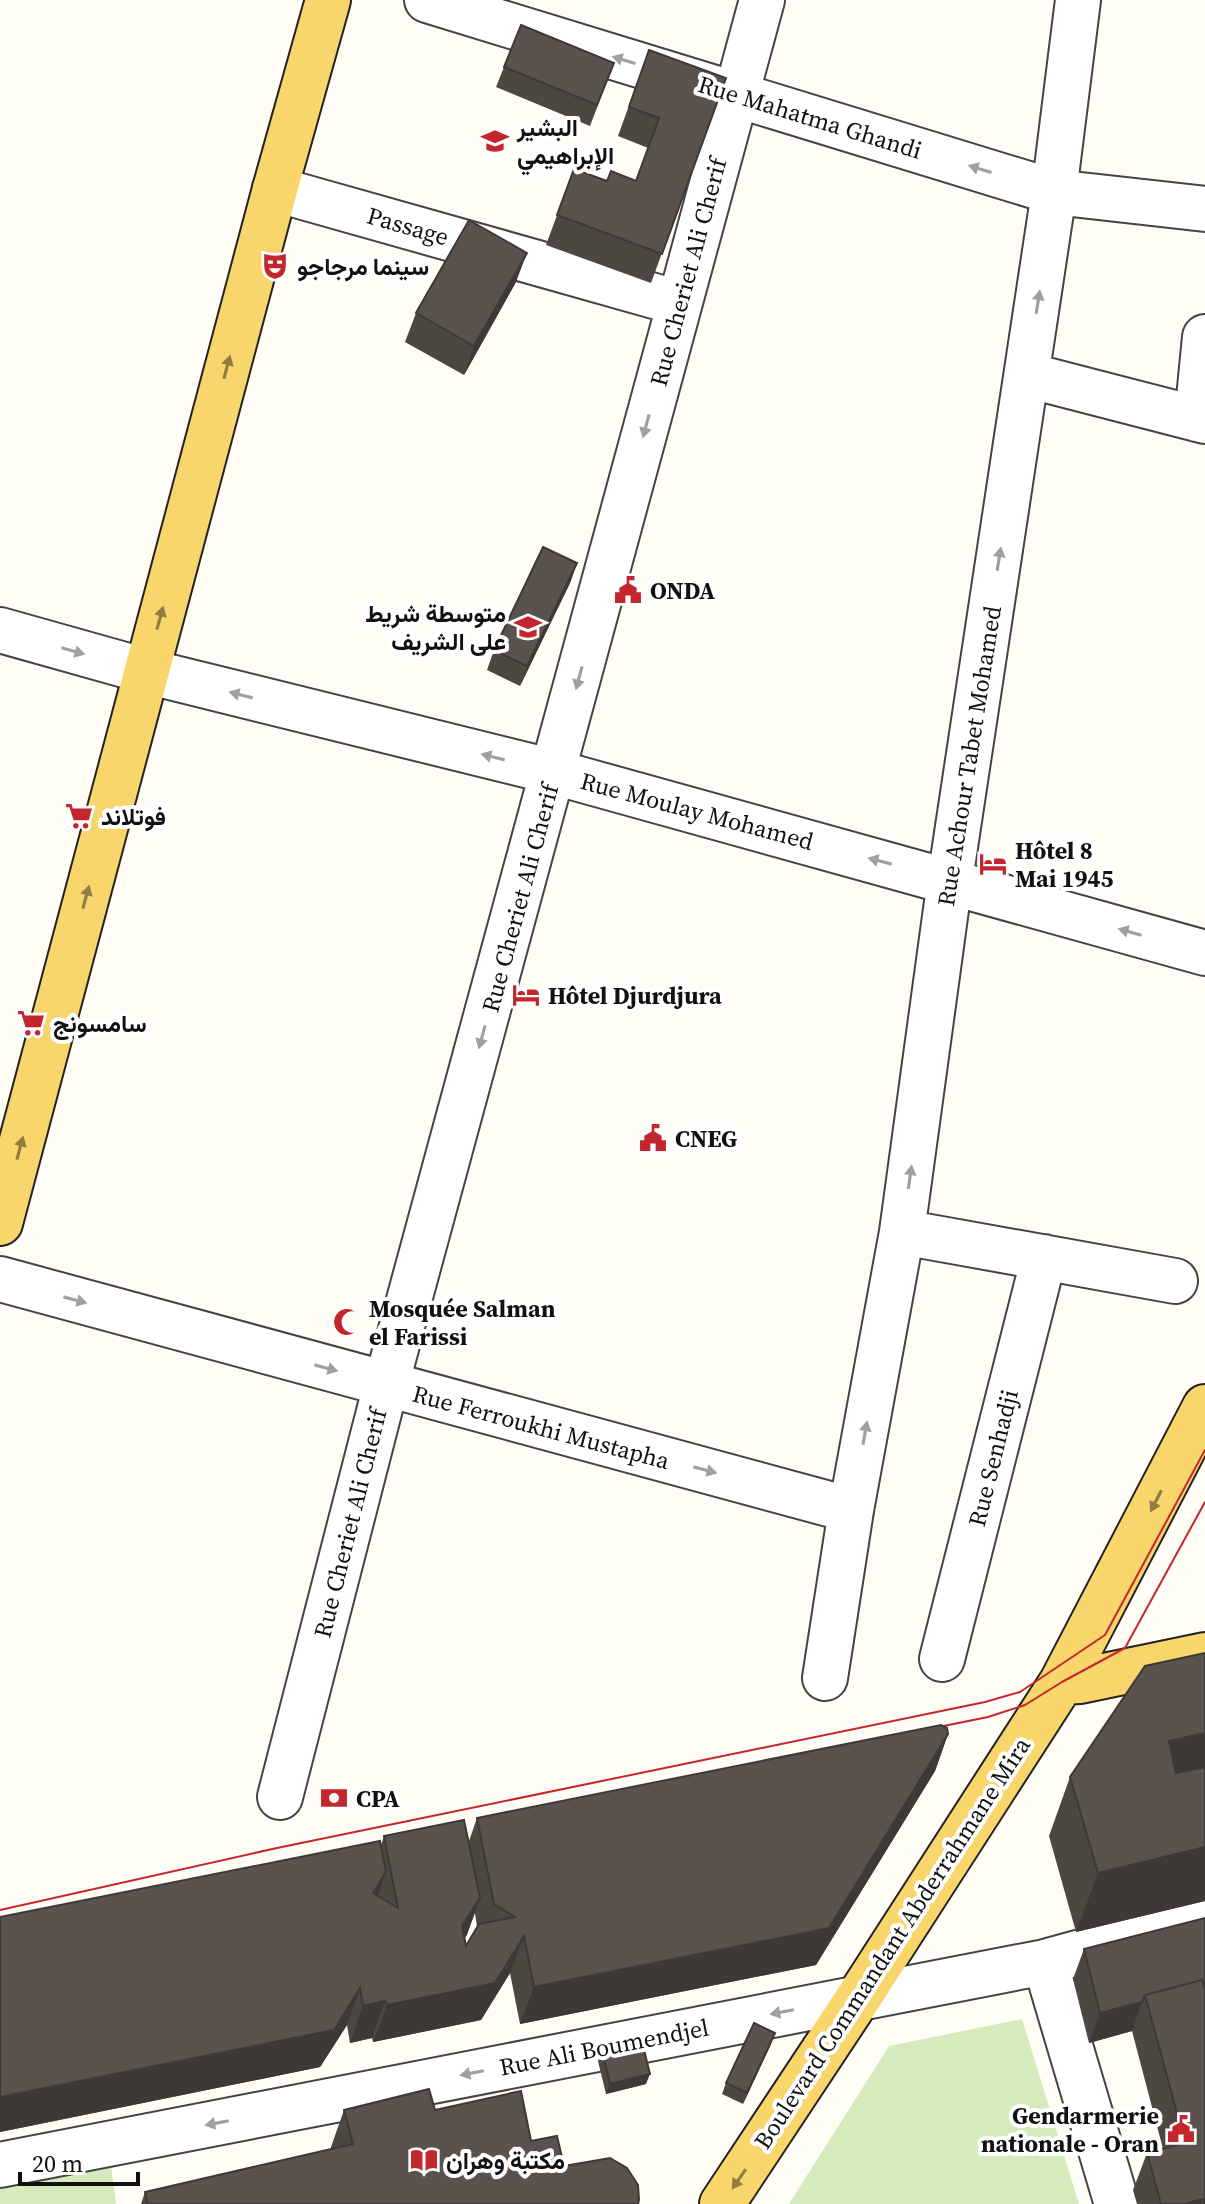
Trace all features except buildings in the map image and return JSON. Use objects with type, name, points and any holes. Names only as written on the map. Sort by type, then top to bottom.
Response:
[{"type":"main road","points":[[0,1223],[328,0]]},
{"type":"main road","name":"Boulevard Commandant Abderrahmane Mira","points":[[722,2204],[1062,1682],[1193,1444],[1205,1407]]},
{"type":"main road","points":[[1062,1682],[1205,1655]]},
{"type":"street","name":"Rue Mahatma Ghandi","points":[[427,0],[1054,192],[1205,209]]},
{"type":"street","name":"Rue Cheriet Ali Cherif","points":[[280,1797],[386,1385],[762,0]]},
{"type":"street","name":"Rue Achour Tabet Mohamed","points":[[825,1678],[851,1510],[902,1232],[950,880],[1054,192],[1078,0]]},
{"type":"street","name":"Passage","points":[[275,189],[679,303]]},
{"type":"street","points":[[1027,375],[1201,420],[1205,337]]},
{"type":"street","name":"Rue Moulay Mohamed","points":[[0,630],[146,671],[554,772],[1205,953]]},
{"type":"street","points":[[902,1232],[1175,1281]]},
{"type":"street","name":"Rue Senhadji","points":[[942,1659],[1044,1257]]},
{"type":"street","name":"Rue Ferroukhi Mustapha","points":[[0,1279],[851,1510]]},
{"type":"street","name":"Rue Ali Boumendjel","points":[[0,2165],[1045,1962],[1205,1918]]},
{"type":"street","points":[[1045,1962],[1117,2204]]},
{"type":"green space","points":[[1022,2019],[1079,2204],[789,2204],[889,2046]]},
{"type":"green space","points":[[110,2157],[116,2204],[0,2204],[0,2182]]},
{"type":"tram line","points":[[0,1910],[277,1848],[985,1702],[1020,1692],[1105,1635],[1205,1450]]},
{"type":"tram line","points":[[919,1731],[988,1717],[1025,1705],[1125,1648],[1205,1502]]},
{"type":"place","name":"البشير الإبراهيمي","points":[[495,141]]},
{"type":"place","name":"سينما مرجاجو","points":[[275,266]]},
{"type":"place","name":"ONDA","points":[[628,590]]},
{"type":"place","name":"متوسطة شريط على الشريف","points":[[528,627]]},
{"type":"place","name":"فوتلاند","points":[[79,816]]},
{"type":"place","name":"Hôtel 8 Mai 1945","points":[[993,864]]},
{"type":"place","name":"Hôtel Djurdjura","points":[[526,995]]},
{"type":"place","name":"سامسونج","points":[[31,1023]]},
{"type":"place","name":"CNEG","points":[[653,1138]]},
{"type":"place","name":"Mosquée Salman el Farissi","points":[[347,1322]]},
{"type":"place","name":"CPA","points":[[334,1798]]},
{"type":"place","name":"Gendarmerie nationale - Oran","points":[[1181,2129]]},
{"type":"place","name":"مكتبة وهران","points":[[424,2160]]}]
